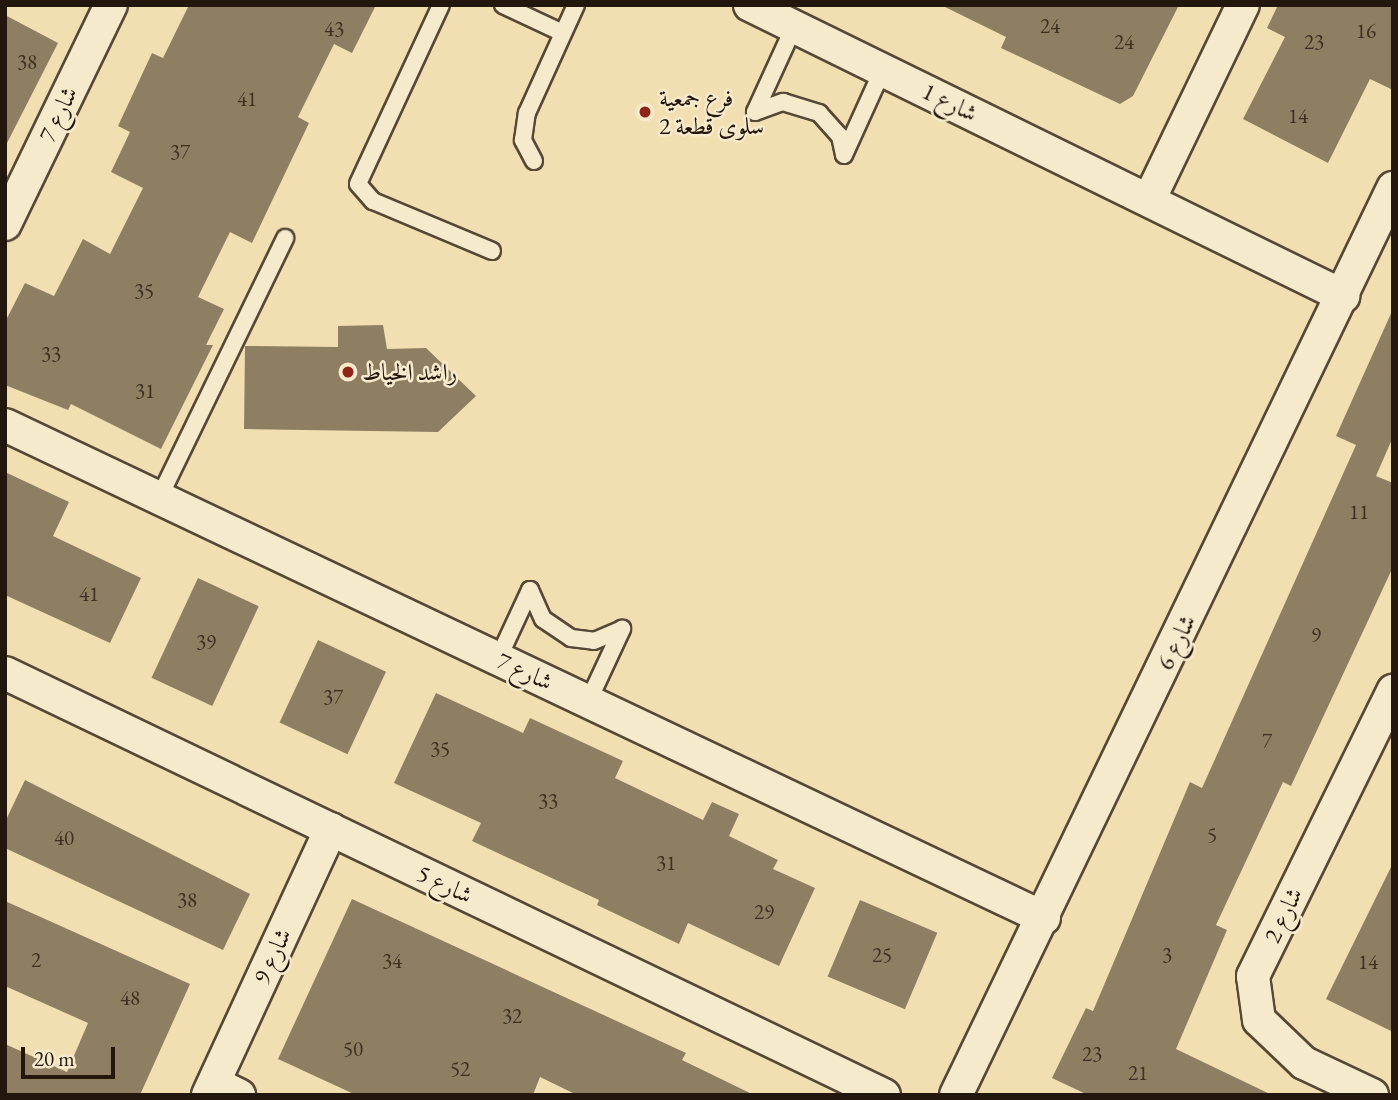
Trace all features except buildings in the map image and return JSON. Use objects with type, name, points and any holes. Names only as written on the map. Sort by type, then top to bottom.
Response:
[{"type":"street","name":"شارع 7","points":[[5,224],[111,5]]},
{"type":"street","name":"شارع 1","points":[[750,5],[1150,198],[1343,296]]},
{"type":"street","points":[[1150,198],[1243,5]]},
{"type":"street","name":"شارع 6","points":[[956,1095],[1044,918],[1393,188]]},
{"type":"street","name":"شارع 7","points":[[5,425],[1044,918]]},
{"type":"street","name":"شارع 5","points":[[8,680],[331,829],[884,1095]]},
{"type":"street","name":"شارع 2","points":[[1372,1095],[1304,1063],[1259,1020],[1253,976],[1392,697]]},
{"type":"street","name":"شارع 9","points":[[221,1091],[331,829]]},
{"type":"lane","points":[[441,5],[358,184],[373,201],[492,251]]},
{"type":"lane","points":[[503,5],[563,33]]},
{"type":"lane","points":[[534,161],[523,129],[576,5]]},
{"type":"lane","points":[[794,27],[755,111],[783,102],[819,113],[835,128],[844,155],[883,69]]},
{"type":"lane","points":[[159,498],[285,238]]},
{"type":"lane","points":[[498,659],[530,590],[550,628],[571,638],[594,641],[622,629],[588,702]]},
{"type":"place","name":"فرع جمعية سلوى قطعة 2","points":[[645,112]]},
{"type":"place","name":"راشد الخياط","points":[[348,372]]}]
